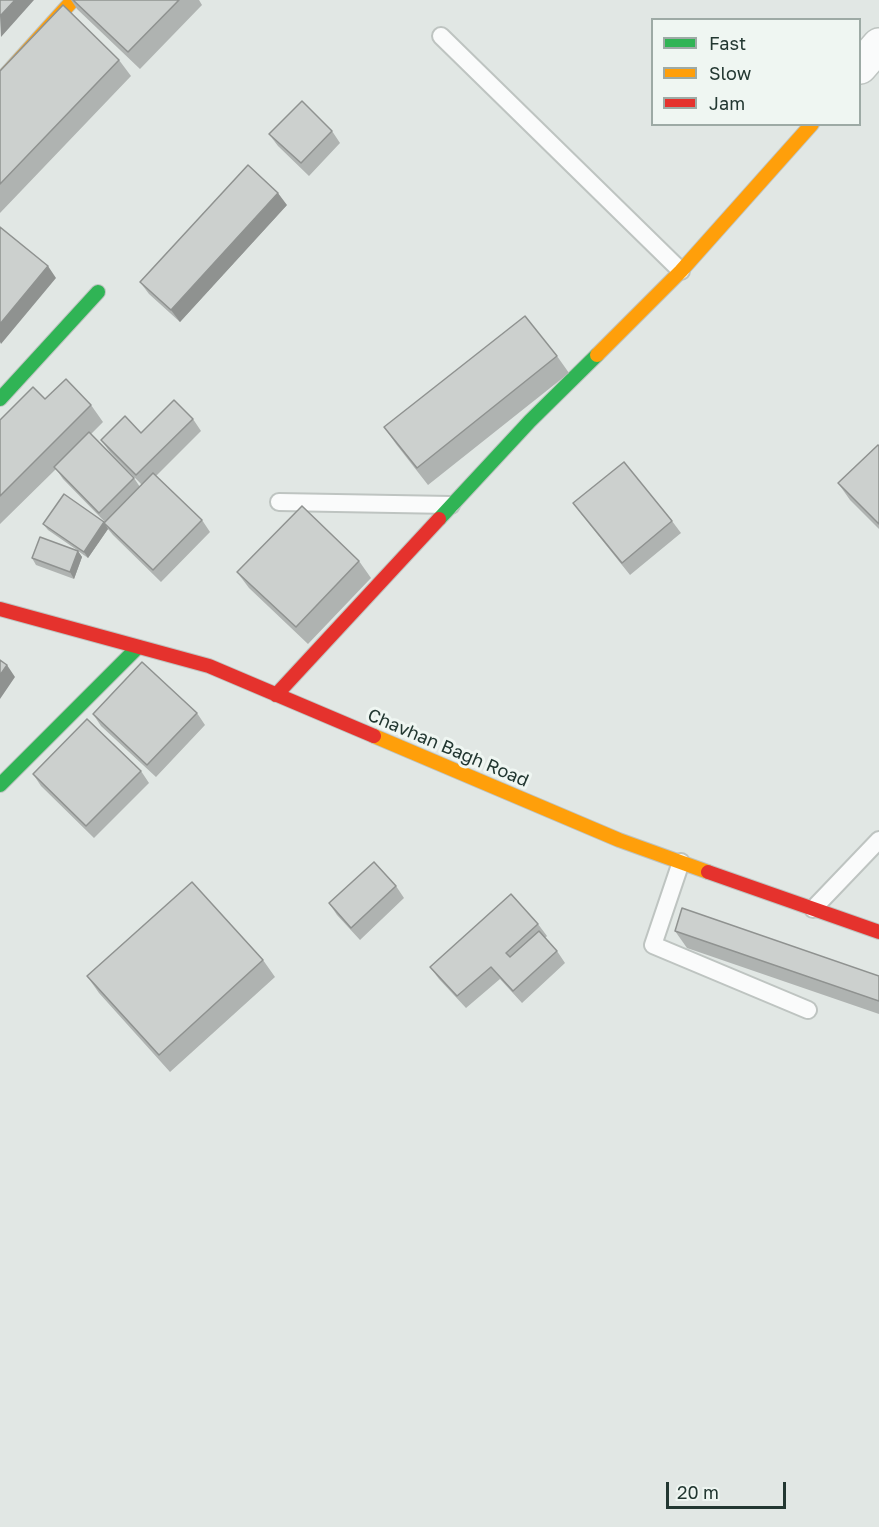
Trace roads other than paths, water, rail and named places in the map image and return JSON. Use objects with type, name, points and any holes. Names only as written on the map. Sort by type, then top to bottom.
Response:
[{"type":"street","points":[[0,81],[73,0]]},
{"type":"street","points":[[861,66],[879,45]]},
{"type":"street","points":[[276,695],[530,421],[681,271],[810,126]]},
{"type":"street","points":[[0,399],[98,292]]},
{"type":"street","name":"Chavhan Bagh Road","points":[[0,609],[209,666],[619,840],[879,932]]},
{"type":"street","points":[[0,785],[138,647]]},
{"type":"lane","points":[[441,36],[681,271]]},
{"type":"lane","points":[[279,502],[451,505]]},
{"type":"lane","points":[[813,909],[879,840]]},
{"type":"lane","points":[[681,862],[653,945],[807,1010]]}]
